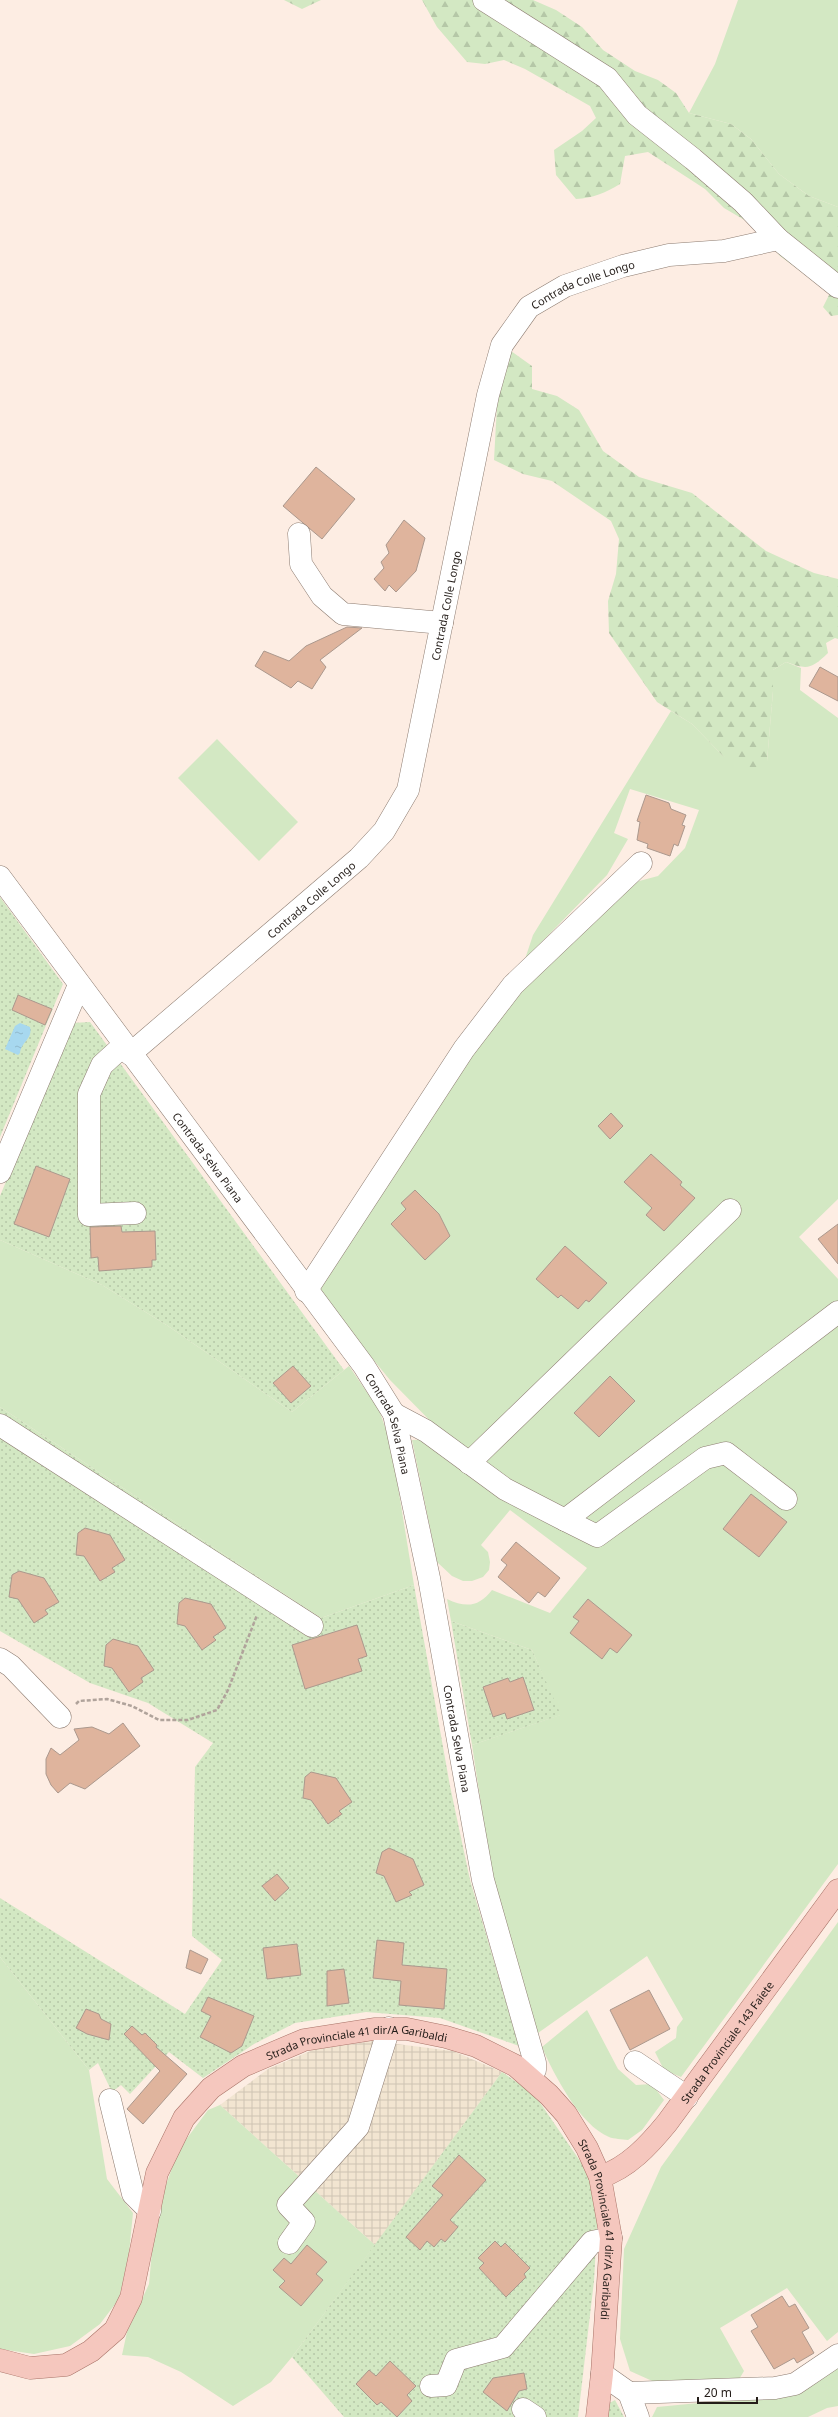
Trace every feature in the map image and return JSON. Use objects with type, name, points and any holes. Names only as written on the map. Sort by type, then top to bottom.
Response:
[{"type":"main road","name":"Strada Provinciale 143 Faiete","points":[[600,2177],[614,2171],[646,2148],[687,2097],[838,1890]]},
{"type":"main road","name":"Strada Provinciale 41 dir/A Garibaldi","points":[[0,2360],[30,2368],[66,2365],[91,2351],[115,2330],[131,2298],[157,2173],[184,2118],[211,2088],[243,2066],[304,2040],[389,2028],[433,2034],[476,2046],[516,2066],[531,2076],[566,2114],[587,2148],[600,2177],[610,2238],[602,2374],[597,2417]]},
{"type":"street","points":[[484,0],[607,78],[637,115],[693,158],[743,202],[778,239],[838,288]]},
{"type":"street","name":"Contrada Colle Longo","points":[[135,1213],[89,1215],[89,1094],[102,1065],[127,1050],[359,858],[384,831],[400,786],[442,622],[488,395],[502,345],[529,307],[565,286],[623,266],[669,255],[724,251],[778,239]]},
{"type":"street","points":[[299,534],[301,564],[322,596],[343,614],[442,622]]},
{"type":"street","points":[[306,1291],[464,1049],[514,985],[641,863]]},
{"type":"street","name":"Contrada Selva Piana","points":[[0,877],[306,1291],[364,1366],[394,1414],[429,1578],[484,1880],[535,2063],[535,2070],[531,2076]]},
{"type":"street","points":[[0,1172],[79,985]]},
{"type":"street","points":[[469,1464],[730,1210]]},
{"type":"street","points":[[565,1520],[838,1312]]},
{"type":"street","points":[[394,1414],[426,1431],[505,1489],[597,1536],[705,1458],[726,1453],[786,1499]]},
{"type":"street","points":[[0,1425],[312,1626]]},
{"type":"street","points":[[0,1658],[11,1666],[60,1716]]},
{"type":"street","points":[[289,2243],[304,2222],[288,2205],[358,2127],[389,2028]]},
{"type":"street","points":[[635,2062],[687,2097]]},
{"type":"street","points":[[110,2100],[133,2194],[150,2211]]},
{"type":"street","points":[[431,2386],[446,2385],[456,2360],[503,2347],[592,2242],[610,2238]]},
{"type":"street","points":[[629,2394],[775,2388],[795,2384],[838,2355]]},
{"type":"street","points":[[602,2374],[629,2394],[638,2417]]},
{"type":"path","points":[[60,1716],[79,1701],[107,1699],[132,1706],[159,1720],[188,1720],[217,1710],[228,1690],[265,1596]]},
{"type":"shaded area","points":[[373,2041],[453,2051],[502,2072],[375,2245],[220,2105],[268,2069],[313,2050]]},
{"type":"green space","points":[[284,0],[321,0],[302,9]]},
{"type":"green space","points":[[422,0],[533,0],[556,10],[582,27],[603,50],[635,71],[658,80],[676,93],[689,113],[731,124],[751,139],[779,174],[809,196],[838,207],[838,315],[831,316],[823,307],[830,293],[780,256],[753,225],[724,208],[705,189],[648,152],[625,156],[620,184],[588,198],[576,199],[556,175],[554,150],[582,131],[596,118],[590,106],[525,69],[504,60],[485,64],[467,62],[437,27]]},
{"type":"green space","points":[[738,0],[838,0],[838,207],[809,196],[779,174],[751,139],[731,124],[689,113],[715,64]]},
{"type":"green space","points":[[511,351],[532,366],[532,389],[557,396],[579,410],[603,451],[639,477],[692,493],[766,551],[814,573],[838,579],[838,639],[835,638],[826,643],[828,653],[813,665],[804,667],[786,662],[773,670],[773,691],[767,761],[754,772],[723,756],[692,724],[657,702],[609,633],[608,601],[616,574],[619,539],[611,521],[552,481],[523,474],[494,460],[498,387]]},
{"type":"green space","points":[[786,662],[801,668],[800,690],[838,718],[838,1199],[799,1237],[838,1279],[838,1864],[681,2077],[664,2070],[655,2052],[676,2038],[677,2027],[683,2019],[647,1956],[538,2033],[492,1876],[472,1745],[560,1715],[532,1650],[451,1621],[447,1599],[466,1605],[477,1603],[487,1596],[492,1590],[550,1613],[587,1568],[510,1510],[481,1545],[488,1552],[490,1562],[489,1570],[483,1577],[472,1581],[463,1581],[452,1576],[437,1562],[412,1440],[448,1439],[390,1380],[316,1290],[486,1033],[544,965],[628,884],[658,876],[685,848],[699,810],[630,789],[614,833],[628,839],[607,875],[525,959],[533,935],[671,711],[692,724],[723,756],[767,761],[773,691],[773,670]]},
{"type":"green space","points":[[217,739],[298,822],[259,861],[178,778]]},
{"type":"green space","points":[[0,897],[63,984],[0,1137]]},
{"type":"green space","points":[[90,1022],[344,1370],[292,1412],[168,1326],[102,1285],[0,1240],[0,1196],[72,1023]]},
{"type":"green space","points":[[0,1240],[102,1285],[168,1326],[292,1412],[349,1366],[379,1410],[391,1444],[414,1585],[321,1618],[0,1407]]},
{"type":"green space","points":[[0,1407],[321,1618],[414,1585],[450,1786],[470,1880],[519,2046],[440,2018],[366,2012],[295,2023],[254,2044],[203,2078],[169,2052],[130,2094],[121,2085],[112,2092],[98,2063],[89,2070],[0,1957],[0,1898],[185,2014],[222,1960],[192,1936],[195,1767],[213,1743],[148,1703],[90,1683],[0,1631]]},
{"type":"green space","points":[[451,1621],[532,1650],[561,1715],[472,1745]]},
{"type":"green space","points":[[838,1922],[838,2332],[827,2341],[787,2288],[720,2328],[744,2371],[738,2381],[659,2384],[630,2371],[620,2339],[624,2249],[661,2167]]},
{"type":"green space","points":[[0,1957],[89,2070],[107,2179],[133,2213],[129,2253],[119,2299],[100,2324],[70,2346],[34,2354],[0,2349]]},
{"type":"green space","points":[[587,2010],[618,2069],[636,2085],[652,2084],[664,2100],[642,2130],[628,2140],[609,2137],[598,2131],[588,2122],[578,2111],[561,2085],[542,2047]]},
{"type":"green space","points":[[502,2072],[534,2094],[589,2174],[598,2208],[594,2281],[578,2417],[344,2417],[292,2357]]},
{"type":"green space","points":[[220,2105],[375,2245],[292,2357],[271,2382],[233,2406],[181,2372],[148,2357],[122,2355],[127,2332],[149,2284],[153,2240],[163,2193],[179,2149],[208,2110]]},
{"type":"green space","points":[[838,2364],[838,2406],[827,2408],[808,2417],[652,2417],[657,2407],[792,2394]]},
{"type":"green space","points":[[615,2400],[624,2417],[603,2417],[604,2406]]},
{"type":"water","points":[[20,1023],[30,1027],[30,1035],[22,1046],[18,1055],[5,1049],[15,1026]]},
{"type":"building","points":[[316,467],[355,499],[322,539],[283,506]]},
{"type":"building","points":[[404,520],[425,538],[416,571],[396,592],[389,585],[385,591],[374,579],[384,568],[381,562],[389,553],[386,545]]},
{"type":"building","points":[[347,627],[362,628],[320,660],[326,667],[312,689],[298,681],[291,688],[255,666],[264,651],[289,661],[306,646]]},
{"type":"building","points":[[820,667],[838,677],[838,701],[809,686]]},
{"type":"building","points":[[646,795],[669,803],[671,809],[686,815],[682,825],[685,826],[678,846],[674,844],[670,856],[647,848],[648,844],[637,840],[640,822],[637,821]]},
{"type":"building","points":[[18,995],[52,1009],[45,1025],[12,1010]]},
{"type":"building","points":[[611,1113],[623,1126],[610,1139],[598,1126]]},
{"type":"building","points":[[651,1154],[682,1182],[680,1185],[695,1198],[664,1231],[646,1215],[652,1208],[624,1182]]},
{"type":"building","points":[[36,1166],[70,1179],[49,1237],[14,1224]]},
{"type":"building","points":[[415,1190],[439,1214],[450,1236],[425,1260],[391,1224],[406,1209],[401,1203]]},
{"type":"building","points":[[838,1224],[838,1264],[818,1239]]},
{"type":"building","points":[[121,1226],[122,1232],[155,1231],[156,1260],[152,1260],[152,1267],[99,1271],[98,1257],[91,1258],[90,1227]]},
{"type":"building","points":[[565,1246],[607,1283],[589,1302],[586,1300],[578,1309],[561,1295],[558,1298],[536,1279]]},
{"type":"building","points":[[293,1366],[311,1386],[291,1403],[273,1383]]},
{"type":"building","points":[[610,1376],[635,1401],[599,1437],[574,1413]]},
{"type":"building","points":[[751,1494],[787,1522],[759,1557],[723,1529]]},
{"type":"building","points":[[85,1528],[110,1535],[125,1560],[112,1568],[115,1572],[100,1581],[84,1556],[76,1555],[78,1533]]},
{"type":"building","points":[[516,1542],[560,1578],[545,1597],[538,1592],[529,1603],[498,1577],[507,1565],[501,1560]]},
{"type":"building","points":[[19,1571],[44,1578],[59,1602],[45,1610],[48,1614],[34,1623],[18,1599],[9,1597],[12,1575]]},
{"type":"building","points":[[185,1598],[211,1604],[226,1628],[213,1637],[216,1640],[202,1650],[185,1626],[177,1624],[179,1603]]},
{"type":"building","points":[[588,1599],[632,1635],[617,1653],[610,1648],[602,1659],[570,1633],[579,1621],[573,1617]]},
{"type":"building","points":[[357,1625],[367,1656],[358,1659],[362,1671],[305,1689],[292,1645]]},
{"type":"building","points":[[113,1639],[138,1646],[154,1670],[141,1678],[143,1682],[129,1692],[112,1668],[104,1666],[106,1645]]},
{"type":"building","points":[[523,1677],[534,1710],[507,1719],[505,1713],[493,1717],[483,1687],[508,1678],[510,1682]]},
{"type":"building","points":[[123,1723],[140,1746],[85,1789],[70,1783],[58,1793],[51,1785],[46,1774],[46,1759],[51,1748],[60,1755],[79,1740],[74,1729],[92,1727],[109,1734]]},
{"type":"building","points":[[311,1772],[336,1778],[352,1802],[339,1811],[342,1814],[328,1824],[311,1800],[303,1798],[305,1777]]},
{"type":"building","points":[[389,1848],[413,1859],[424,1885],[409,1892],[412,1895],[396,1902],[384,1876],[376,1873],[382,1852]]},
{"type":"building","points":[[277,1874],[289,1888],[275,1901],[262,1886]]},
{"type":"building","points":[[377,1940],[404,1943],[402,1965],[447,1969],[444,2009],[399,2005],[401,1981],[373,1978]]},
{"type":"building","points":[[297,1944],[301,1975],[267,1979],[263,1948]]},
{"type":"building","points":[[190,1950],[208,1959],[201,1974],[186,1968]]},
{"type":"building","points":[[344,1969],[349,2003],[327,2006],[327,1971]]},
{"type":"building","points":[[649,1990],[670,2029],[630,2050],[610,2010]]},
{"type":"building","points":[[208,1997],[254,2016],[242,2046],[231,2053],[200,2037],[211,2016],[201,2011]]},
{"type":"building","points":[[86,2009],[99,2014],[101,2019],[111,2024],[109,2040],[87,2034],[76,2028]]},
{"type":"building","points":[[132,2026],[142,2035],[145,2033],[157,2045],[156,2047],[187,2074],[143,2124],[127,2109],[160,2071],[124,2034]]},
{"type":"building","points":[[459,2155],[486,2180],[450,2220],[458,2227],[445,2242],[441,2239],[434,2247],[427,2241],[420,2250],[406,2237],[443,2195],[432,2186]]},
{"type":"building","points":[[495,2241],[501,2247],[505,2243],[530,2268],[524,2274],[526,2277],[506,2297],[479,2268],[484,2263],[478,2258]]},
{"type":"building","points":[[307,2245],[327,2262],[316,2274],[323,2280],[301,2306],[279,2287],[285,2281],[273,2270],[284,2258],[291,2264]]},
{"type":"building","points":[[782,2296],[789,2307],[795,2304],[809,2328],[802,2332],[814,2353],[797,2363],[794,2358],[774,2369],[751,2331],[758,2327],[751,2315]]},
{"type":"building","points":[[390,2361],[416,2386],[407,2395],[412,2401],[397,2417],[381,2402],[377,2405],[356,2384],[369,2370],[376,2376]]},
{"type":"building","points":[[524,2373],[527,2389],[519,2391],[507,2411],[483,2392],[493,2378]]}]
